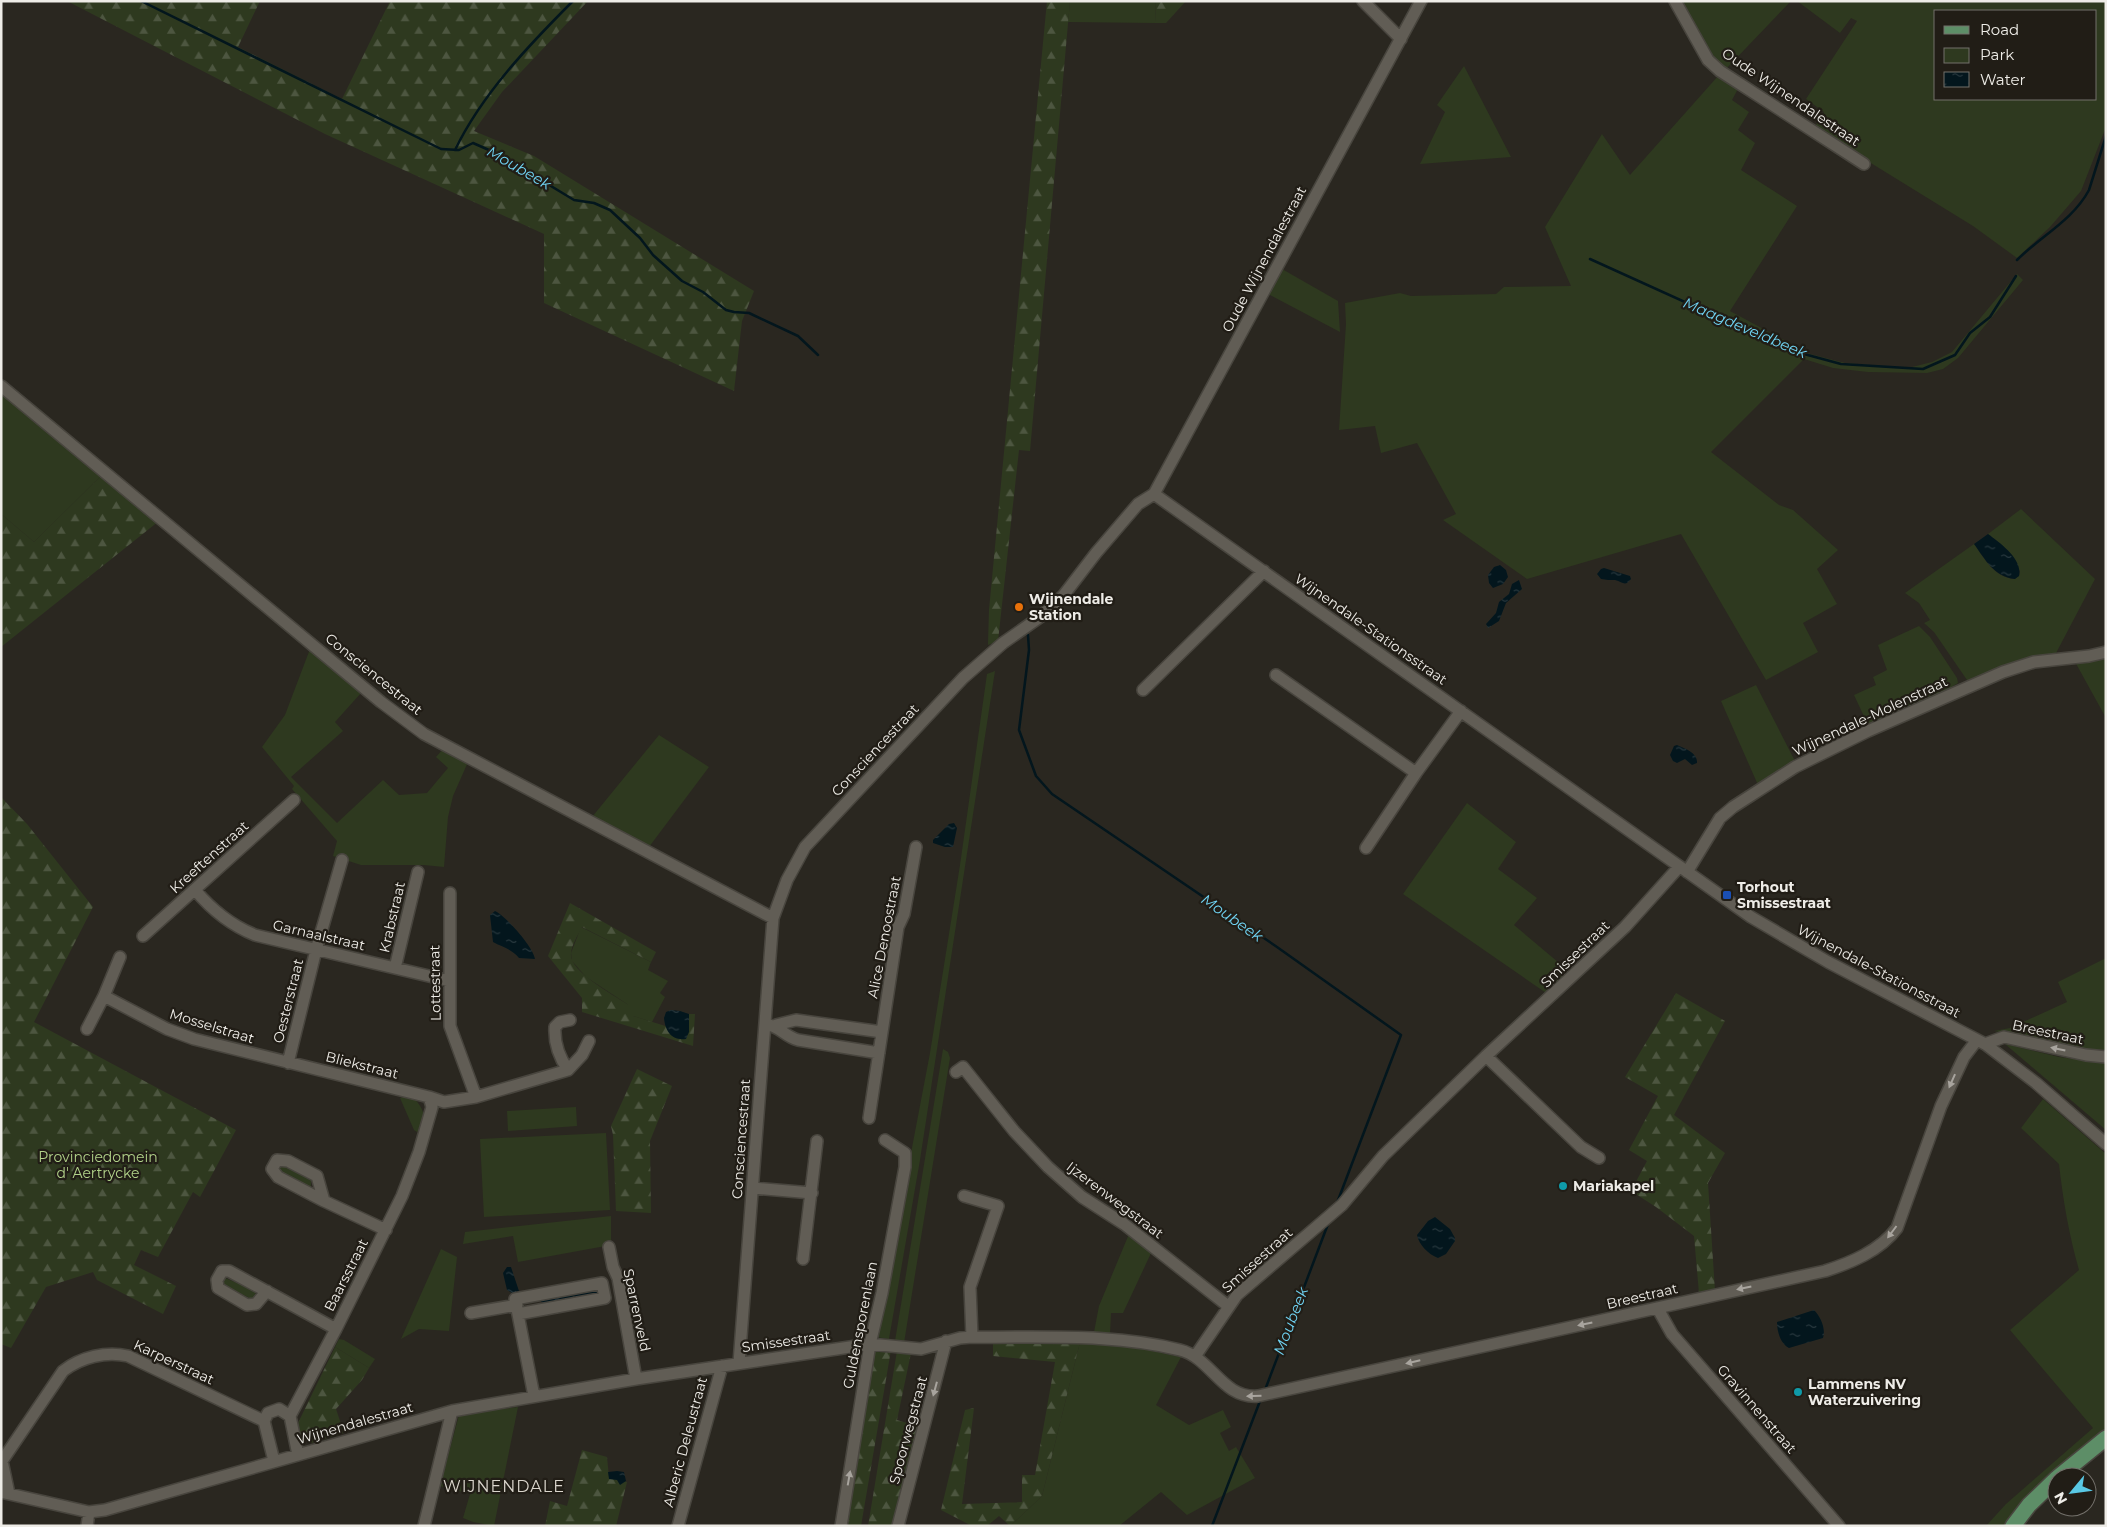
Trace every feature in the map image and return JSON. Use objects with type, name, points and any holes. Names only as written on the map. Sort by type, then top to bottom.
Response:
[{"type":"main road","points":[[2070,1467],[2106,1438]]},
{"type":"main road","points":[[2013,1526],[2047,1487]]},
{"type":"street","points":[[1363,1],[1400,39]]},
{"type":"street","name":"Oude Wijnendalestraat","points":[[1154,494],[1421,1]]},
{"type":"street","name":"Oude Wijnendalestraat","points":[[1674,1],[1708,60],[1720,71],[1864,164]]},
{"type":"street","name":"Consciencestraat","points":[[1,386],[381,702],[424,734],[774,918]]},
{"type":"street","name":"Wijnendale-Stationsstraat","points":[[1154,494],[1751,917],[1828,962],[1981,1042],[2036,1082],[2106,1144]]},
{"type":"street","name":"Consciencestraat","points":[[739,1363],[753,1188],[771,1025],[774,918],[787,880],[805,847],[962,678],[1003,643],[1040,617],[1063,596],[1096,553],[1138,504],[1154,494]]},
{"type":"street","points":[[1143,690],[1264,571]]},
{"type":"street","name":"Wijnendale-Molenstraat","points":[[1683,869],[1720,818],[1733,807],[1795,766],[1868,731],[2003,672],[2034,662],[2089,656],[2106,652]]},
{"type":"street","points":[[1276,675],[1416,773]]},
{"type":"street","points":[[1366,848],[1461,710]]},
{"type":"street","name":"Kreeftenstraat","points":[[143,936],[294,800]]},
{"type":"street","name":"Alice Denoostraat","points":[[869,1118],[898,927],[904,914],[916,847]]},
{"type":"street","name":"Oesterstraat","points":[[288,1063],[316,950],[342,860]]},
{"type":"street","name":"Smissestraat","points":[[722,1366],[872,1344],[912,1350],[921,1349],[946,1341],[972,1337],[1113,1338],[1180,1350],[1196,1355],[1228,1306],[1247,1286],[1342,1205],[1383,1156],[1486,1056],[1625,927],[1683,869]]},
{"type":"street","name":"Krabstraat","points":[[395,968],[418,872]]},
{"type":"street","name":"Garnaalstraat","points":[[195,890],[222,917],[238,928],[255,935],[450,981]]},
{"type":"street","name":"Lottestraat","points":[[450,893],[450,1026],[476,1097]]},
{"type":"street","points":[[87,1030],[120,957]]},
{"type":"street","name":"Mosselstraat","points":[[104,996],[167,1029],[194,1039],[288,1063]]},
{"type":"street","points":[[570,1020],[560,1022],[555,1027],[554,1038],[563,1063],[568,1070],[582,1055],[589,1041]]},
{"type":"street","points":[[771,1025],[796,1020],[882,1032]]},
{"type":"street","points":[[771,1025],[792,1038],[879,1053]]},
{"type":"street","name":"Breestraat","points":[[1196,1355],[1227,1388],[1241,1395],[1258,1396],[1825,1271],[1856,1259],[1884,1242],[1896,1228],[1941,1106],[1964,1057],[1981,1042],[2004,1037],[2086,1055],[2106,1057]]},
{"type":"street","points":[[1486,1056],[1581,1147],[1598,1158]]},
{"type":"street","name":"Bliekstraat","points":[[288,1063],[430,1102],[444,1102],[476,1097],[568,1070]]},
{"type":"street","name":"Ijzerenwegstraat","points":[[956,1072],[963,1067],[1030,1150],[1082,1197],[1124,1224],[1228,1306]]},
{"type":"street","name":"Baarsstraat","points":[[290,1416],[386,1230],[419,1152],[430,1102]]},
{"type":"street","name":"Guldensporenlaan","points":[[841,1526],[905,1167],[905,1153],[885,1140]]},
{"type":"street","points":[[803,1259],[817,1141]]},
{"type":"street","points":[[753,1188],[812,1193]]},
{"type":"street","points":[[964,1196],[998,1206],[970,1287],[972,1337]]},
{"type":"street","points":[[324,1201],[386,1230]]},
{"type":"street","name":"Sparrenveld","points":[[609,1247],[613,1267],[618,1278],[636,1379]]},
{"type":"street","name":"Sparrenveld","points":[[471,1313],[518,1309],[605,1298],[602,1283],[516,1299],[518,1309]]},
{"type":"street","points":[[267,1291],[336,1329]]},
{"type":"street","name":"Gravinnenstraat","points":[[1658,1308],[1672,1334],[1839,1526]]},
{"type":"street","points":[[518,1309],[534,1396]]},
{"type":"street","name":"Spoorwegstraat","points":[[898,1526],[946,1341]]},
{"type":"street","name":"Karperstraat","points":[[5,1493],[2,1461],[57,1379],[69,1366],[104,1353],[128,1356],[264,1421]]},
{"type":"street","name":"Wijnendalestraat","points":[[5,1493],[89,1512],[105,1510],[452,1411],[722,1366]]},
{"type":"street","name":"Alberic Deleustraat","points":[[678,1526],[722,1366]]},
{"type":"street","points":[[274,1461],[264,1421],[268,1413],[279,1409],[290,1416],[298,1455]]},
{"type":"street","points":[[424,1526],[452,1411]]},
{"type":"street","points":[[87,1526],[89,1512]]},
{"type":"green space","points":[[67,1],[260,1],[238,47],[342,99],[390,1],[588,1],[502,92],[474,131],[534,156],[754,291],[742,321],[734,391],[544,303],[544,234],[325,134]]},
{"type":"green space","points":[[1047,1],[1070,1],[1030,451],[1019,450],[998,641],[988,645],[989,610]]},
{"type":"green space","points":[[1070,1],[1156,1],[1155,23],[1068,22]]},
{"type":"green space","points":[[1156,1],[1186,1],[1166,23],[1155,23]]},
{"type":"green space","points":[[1679,1],[1791,1],[1724,71],[1708,55]]},
{"type":"green space","points":[[1797,1],[2106,1],[2106,127],[2081,191],[2050,227],[2017,258],[1973,226],[1814,128],[1824,112],[1806,99],[1857,21],[1851,18],[1840,33]]},
{"type":"green space","points":[[1464,66],[1511,157],[1420,164],[1445,112],[1437,105]]},
{"type":"green space","points":[[1719,75],[1739,87],[1732,100],[1749,112],[1738,130],[1755,143],[1741,170],[1797,206],[1730,311],[1810,354],[1845,363],[1908,368],[1932,362],[1952,352],[2017,274],[2023,280],[1958,358],[1943,369],[1927,373],[1868,372],[1833,368],[1804,359],[1711,452],[1779,505],[1793,510],[1838,550],[1817,569],[1837,604],[1803,623],[1818,652],[1766,680],[1681,534],[1527,579],[1443,520],[1456,514],[1417,443],[1381,453],[1375,426],[1339,430],[1346,324],[1345,303],[1400,293],[1411,296],[1496,294],[1504,287],[1571,286],[1545,227],[1602,134],[1630,175]]},
{"type":"green space","points":[[1282,269],[1338,301],[1340,332],[1268,294]]},
{"type":"green space","points":[[1,391],[102,475],[34,542],[1,514]]},
{"type":"green space","points":[[102,475],[159,521],[1,647],[1,514],[34,542]]},
{"type":"green space","points":[[2021,509],[2095,579],[2055,655],[1973,681],[1967,680],[1934,632],[1924,623],[1930,620],[1919,603],[1905,593],[1974,544],[1995,571],[2007,578],[2014,579],[2019,576],[2020,571],[1998,542],[1988,534]]},
{"type":"green space","points":[[1919,626],[1930,637],[1957,678],[1958,683],[1936,697],[1869,727],[1854,695],[1876,685],[1873,677],[1887,670],[1878,645]]},
{"type":"green space","points":[[310,649],[361,693],[335,722],[343,731],[291,777],[337,823],[383,780],[399,795],[427,793],[448,768],[436,757],[443,749],[468,762],[453,796],[448,817],[444,867],[424,865],[361,865],[333,856],[337,841],[292,789],[294,786],[262,747],[285,715]]},
{"type":"green space","points":[[2106,658],[2106,718],[2074,660]]},
{"type":"green space","points":[[995,671],[920,1160],[889,1339],[876,1337],[930,1053],[960,865],[987,674]]},
{"type":"green space","points":[[1756,685],[1796,763],[1758,785],[1721,701]]},
{"type":"green space","points":[[659,735],[709,767],[649,847],[592,817]]},
{"type":"green space","name":"Provinciedomein d' Aertrycke","points":[[1,797],[27,824],[93,907],[34,1022],[236,1130],[200,1197],[193,1192],[158,1257],[141,1250],[134,1265],[176,1286],[163,1314],[97,1280],[93,1272],[46,1287],[11,1348],[1,1344]]},
{"type":"green space","points":[[1467,803],[1516,842],[1498,869],[1537,898],[1514,925],[1571,973],[1549,995],[1403,894]]},
{"type":"green space","points":[[570,903],[656,952],[651,962],[582,927],[571,953],[572,960],[577,967],[593,982],[627,1004],[633,1010],[633,1016],[688,1033],[687,1014],[695,1014],[693,1046],[582,1012],[582,998],[548,956]]},
{"type":"green space","points":[[581,927],[651,962],[648,970],[668,981],[660,993],[665,997],[652,1022],[633,1016],[627,1004],[586,977],[572,961],[571,953]]},
{"type":"green space","points":[[2106,958],[2106,1050],[2086,1049],[1994,1031],[2010,1028],[2067,1002],[2058,982]]},
{"type":"green space","points":[[1676,993],[1725,1021],[1674,1115],[1725,1153],[1708,1183],[1715,1291],[1699,1293],[1694,1236],[1656,1207],[1631,1191],[1647,1161],[1629,1150],[1658,1096],[1625,1077]]},
{"type":"green space","points":[[2005,1044],[2059,1057],[2106,1063],[2106,1130]]},
{"type":"green space","points":[[943,1049],[948,1052],[950,1058],[904,1343],[895,1341]]},
{"type":"green space","points":[[637,1069],[672,1086],[650,1141],[651,1213],[616,1211],[611,1126]]},
{"type":"green space","points":[[410,1095],[418,1103],[424,1118],[424,1123],[417,1132],[414,1130],[400,1098]]},
{"type":"green space","points":[[2043,1099],[2106,1154],[2106,1431],[2062,1467],[2048,1467],[2093,1428],[2010,1330],[2079,1270],[2062,1191],[2059,1164],[2021,1128]]},
{"type":"green space","points":[[576,1107],[577,1126],[508,1131],[507,1111]]},
{"type":"green space","points":[[606,1133],[610,1210],[484,1217],[480,1139]]},
{"type":"green space","points":[[284,1164],[311,1179],[311,1186],[308,1188],[281,1173],[279,1170],[280,1166]]},
{"type":"green space","points":[[611,1216],[611,1245],[518,1262],[513,1236],[463,1244],[465,1232]]},
{"type":"green space","points":[[1129,1234],[1152,1251],[1123,1313],[1111,1313],[1110,1334],[1094,1332],[1099,1306]]},
{"type":"green space","points":[[441,1249],[457,1257],[449,1331],[419,1329],[401,1339]]},
{"type":"green space","points":[[225,1278],[257,1291],[253,1298],[249,1298],[223,1284]]},
{"type":"green space","points":[[339,1339],[344,1340],[375,1359],[369,1368],[335,1347]]},
{"type":"green space","points":[[993,1342],[1080,1342],[1042,1496],[1010,1526],[999,1516],[987,1526],[972,1526],[941,1510],[965,1410],[974,1408],[962,1504],[1022,1502],[1022,1475],[1035,1475],[1055,1362],[993,1356]]},
{"type":"green space","points":[[1080,1342],[1133,1347],[1181,1357],[1156,1405],[1189,1425],[1223,1410],[1231,1427],[1220,1433],[1229,1451],[1236,1447],[1255,1478],[1187,1515],[1161,1492],[1119,1526],[1010,1526],[1042,1496]]},
{"type":"green space","points":[[335,1347],[369,1368],[362,1380],[336,1409],[344,1433],[311,1443],[301,1435],[298,1430],[298,1423]]},
{"type":"green space","points":[[876,1348],[891,1350],[861,1526],[844,1526]]},
{"type":"green space","points":[[897,1351],[911,1353],[897,1420],[920,1427],[894,1526],[868,1526]]},
{"type":"green space","points":[[518,1407],[494,1526],[463,1518],[470,1494],[440,1486],[459,1415]]},
{"type":"green space","points":[[582,1450],[607,1457],[609,1477],[627,1482],[616,1526],[545,1526],[550,1501],[567,1506]]},
{"type":"green space","points":[[2047,1468],[2047,1481],[2027,1499],[2005,1526],[1986,1526],[2006,1504]]},
{"type":"water","points":[[1988,534],[2010,552],[2018,564],[2019,576],[2015,579],[2008,578],[1996,571],[1974,544]]},
{"type":"water","points":[[1500,565],[1506,570],[1508,577],[1503,584],[1493,588],[1489,583],[1488,575],[1494,567]]},
{"type":"water","points":[[1604,568],[1630,576],[1631,579],[1624,583],[1601,579],[1597,574]]},
{"type":"water","points":[[1519,580],[1522,589],[1506,603],[1499,621],[1488,628],[1486,624],[1496,613],[1499,602],[1509,594],[1512,584]]},
{"type":"water","points":[[1677,745],[1693,754],[1696,757],[1697,763],[1692,765],[1685,759],[1677,763],[1673,761],[1670,755],[1674,746]]},
{"type":"water","points":[[954,823],[957,828],[953,847],[945,847],[933,843],[933,840],[949,824]]},
{"type":"water","points":[[495,911],[506,919],[519,933],[530,948],[535,959],[519,958],[510,950],[493,942],[490,915]]},
{"type":"water","points":[[671,1010],[689,1014],[689,1032],[686,1039],[676,1038],[667,1030],[664,1018],[666,1012]]},
{"type":"water","points":[[1435,1217],[1450,1229],[1455,1238],[1446,1254],[1438,1258],[1425,1249],[1417,1235],[1428,1221]]},
{"type":"water","points":[[507,1267],[511,1267],[519,1291],[512,1293],[507,1290],[503,1273]]},
{"type":"water","points":[[596,1289],[598,1295],[575,1298],[574,1296],[558,1303],[545,1303],[541,1302],[540,1299],[575,1295],[576,1293]]},
{"type":"water","points":[[1814,1310],[1822,1323],[1823,1338],[1789,1348],[1786,1346],[1780,1336],[1777,1322]]},
{"type":"water","points":[[608,1472],[624,1472],[626,1481],[620,1485],[617,1480],[609,1479]]},
{"type":"waterway","name":"Moubeek","points":[[141,1],[441,149],[459,150],[473,143],[498,154],[574,200],[594,203],[610,210],[640,238],[653,255],[682,281],[703,292],[726,310],[749,313],[798,336],[818,355]]},
{"type":"waterway","points":[[455,150],[479,109],[508,71],[573,1]]},
{"type":"waterway","name":"Maagdeveldbeek","points":[[2017,260],[2066,219],[2082,201],[2089,190],[2106,136]]},
{"type":"waterway","name":"Maagdeveldbeek","points":[[1590,259],[1793,351],[1841,364],[1923,369],[1955,355],[1970,333],[1990,317],[2016,276]]},
{"type":"waterway","name":"Moubeek","points":[[1028,635],[1029,650],[1019,730],[1036,776],[1052,794],[1277,947],[1401,1035],[1337,1203]]},
{"type":"waterway","name":"Moubeek","points":[[1265,1390],[1328,1224]]},
{"type":"waterway","name":"Moubeek","points":[[1212,1526],[1260,1401]]},
{"type":"place","name":"Wijnendale Station","points":[[1019,607]]},
{"type":"place","name":"Torhout Smissestraat","points":[[1727,895]]},
{"type":"place","name":"Mariakapel","points":[[1563,1186]]},
{"type":"place","name":"Lammens NV Waterzuivering","points":[[1798,1392]]},
{"type":"district","name":"WIJNENDALE","points":[[504,1486]]}]
